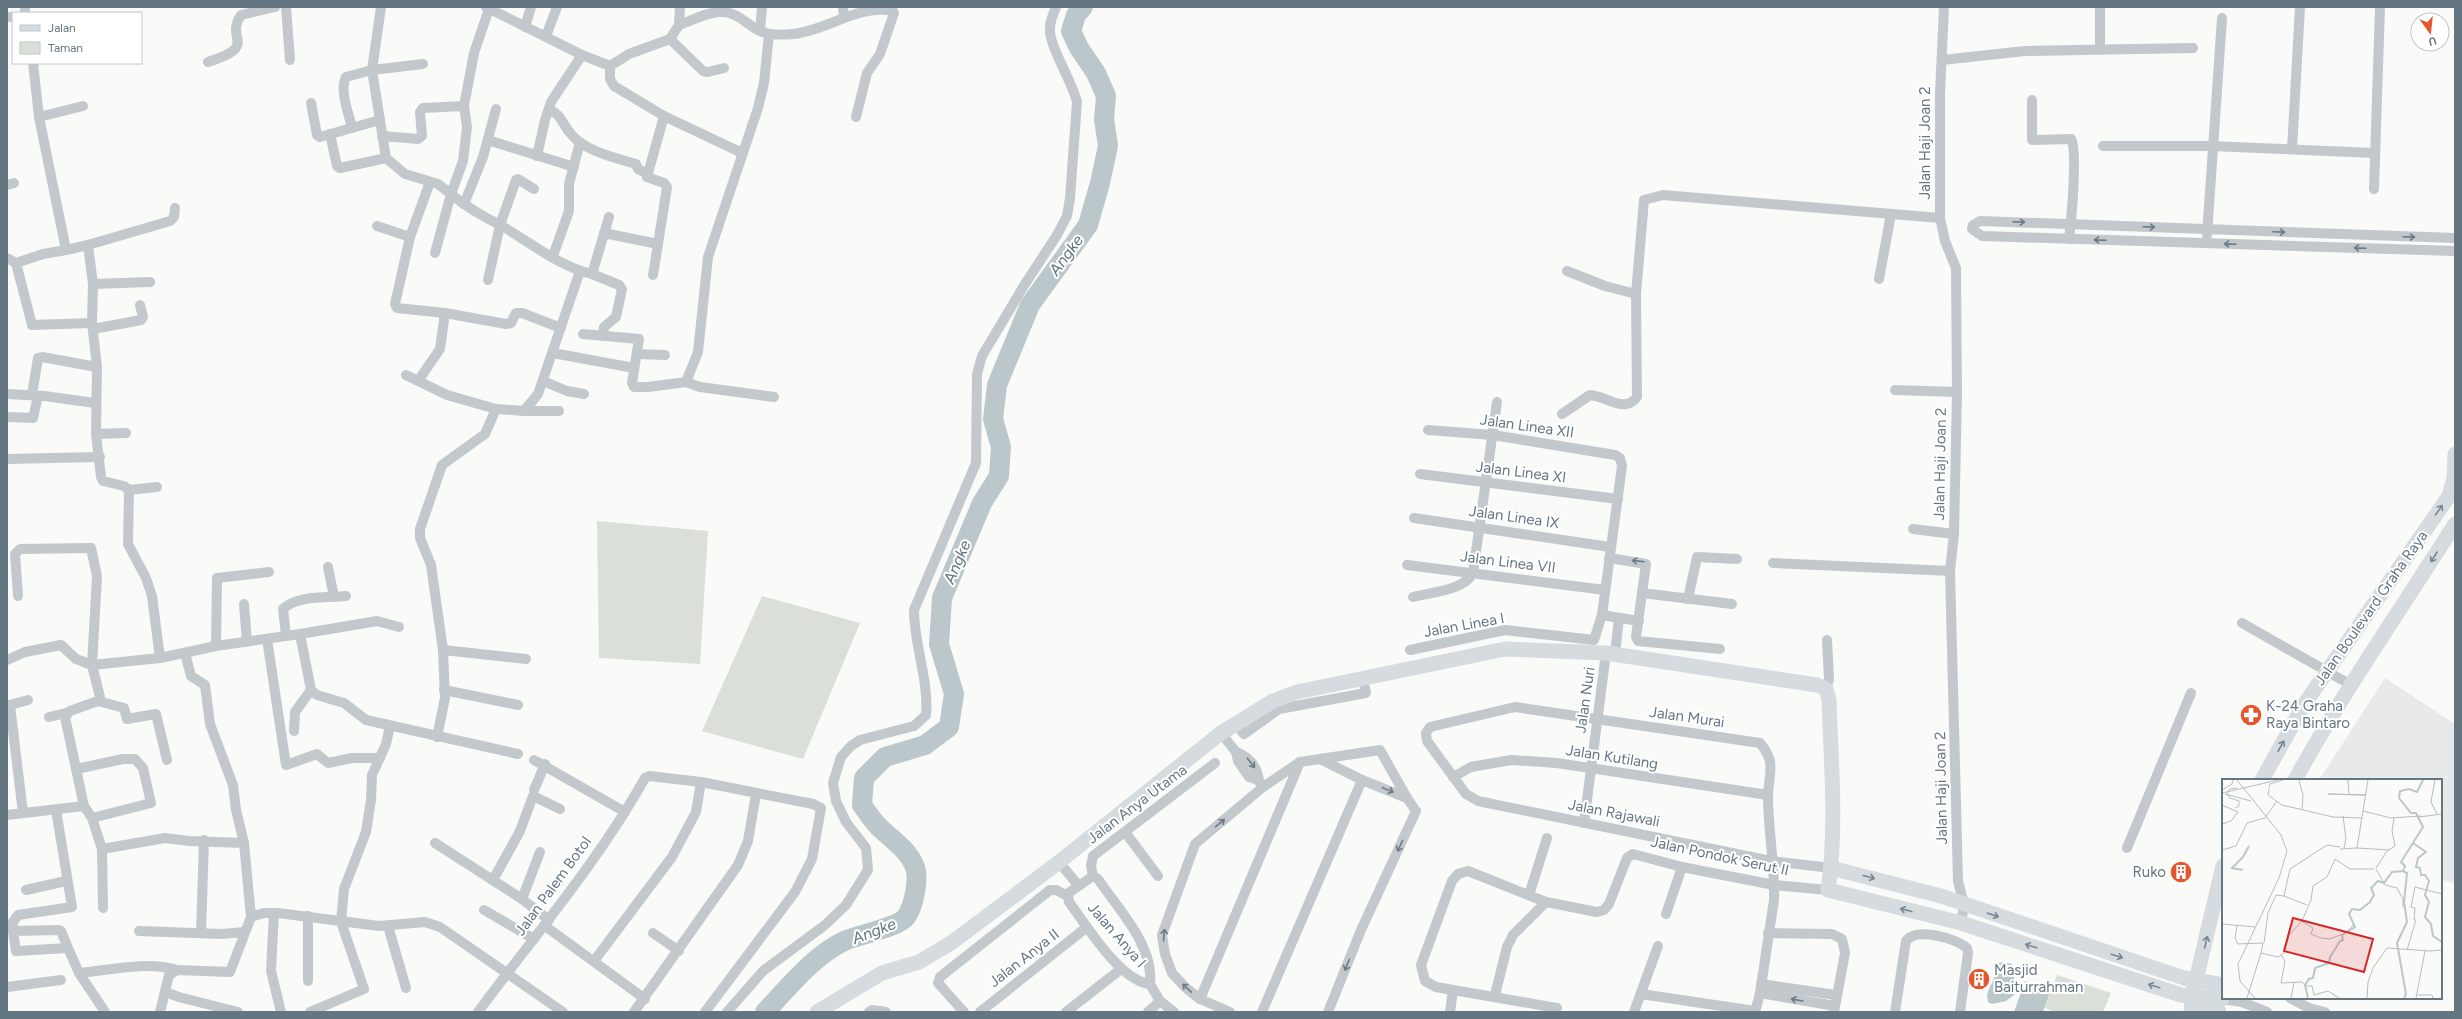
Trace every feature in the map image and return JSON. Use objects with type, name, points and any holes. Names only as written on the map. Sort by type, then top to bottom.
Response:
[{"type":"street","points":[[208,62],[228,55],[237,48],[239,41],[237,22],[241,15],[275,7]]},
{"type":"street","points":[[286,7],[290,60]]},
{"type":"street","points":[[381,7],[372,70],[386,158],[404,174],[438,184],[464,204],[500,225],[532,247],[553,256],[580,271],[592,274],[619,285],[622,289],[616,317],[604,327],[604,336]]},
{"type":"street","points":[[526,27],[531,7]]},
{"type":"street","points":[[546,36],[557,7]]},
{"type":"street","points":[[610,66],[628,54],[670,39],[679,25],[680,7]]},
{"type":"street","points":[[686,382],[698,352],[708,257],[764,83],[764,32],[762,7]]},
{"type":"street","points":[[843,7],[844,18]]},
{"type":"street","points":[[727,1012],[763,971],[825,925],[846,905],[868,870],[866,848],[846,822],[836,801],[833,783],[841,757],[851,746],[860,740],[914,726],[926,715],[927,702],[914,628],[914,610],[976,463],[977,374],[990,341],[1057,235],[1067,216],[1070,198],[1077,102],[1074,88],[1052,45],[1049,30],[1056,7]]},
{"type":"street","name":"Jalan Haji Joan 2","points":[[1944,7],[1940,218],[1945,241],[1956,268],[1957,392],[1954,534],[1950,571],[1958,881],[1964,905],[1961,923]]},
{"type":"street","points":[[2100,7],[2100,49]]},
{"type":"street","points":[[2292,149],[2300,7]]},
{"type":"street","points":[[2374,189],[2380,7]]},
{"type":"street","points":[[435,253],[451,194],[463,161],[467,127],[464,106],[474,53],[488,8],[582,55],[610,66]]},
{"type":"street","points":[[679,25],[721,12],[736,14],[764,32],[802,33],[844,18],[880,9],[894,12],[880,54],[867,73],[856,116]]},
{"type":"street","points":[[2207,243],[2206,229],[2222,18]]},
{"type":"street","points":[[670,39],[704,71],[708,72],[724,68]]},
{"type":"street","points":[[1942,60],[2025,51],[2193,48]]},
{"type":"street","points":[[537,156],[549,109],[557,92],[582,55]]},
{"type":"street","points":[[33,64],[39,116],[66,250]]},
{"type":"street","points":[[352,128],[344,82],[350,75],[372,70],[423,64]]},
{"type":"street","points":[[610,66],[610,79],[614,86],[664,116],[742,153]]},
{"type":"street","points":[[2032,100],[2032,140],[2071,139],[2073,143],[2069,239]]},
{"type":"street","points":[[311,103],[318,137],[380,120]]},
{"type":"street","points":[[39,116],[83,106]]},
{"type":"street","points":[[382,136],[418,139],[422,136],[420,112],[423,108],[464,106]]},
{"type":"street","points":[[464,204],[488,140],[496,109]]},
{"type":"street","points":[[549,109],[558,113],[571,135],[580,142],[594,150],[636,164],[638,170],[648,174]]},
{"type":"street","points":[[653,275],[668,187],[664,183],[647,177],[664,116]]},
{"type":"street","points":[[330,134],[337,166],[340,168],[386,158]]},
{"type":"street","points":[[488,140],[574,167]]},
{"type":"street","points":[[553,256],[569,211],[571,201],[569,184],[580,142]]},
{"type":"street","points":[[2103,146],[2212,146],[2374,153]]},
{"type":"street","points":[[488,280],[500,225],[516,180],[518,179],[534,188]]},
{"type":"street","points":[[430,182],[410,237],[395,306],[506,324],[511,323],[516,313],[522,313],[561,328]]},
{"type":"street","points":[[1562,414],[1590,395],[1624,405],[1632,402],[1637,397],[1636,294],[1644,200],[1663,195],[1940,218]]},
{"type":"street","points":[[140,305],[143,317],[141,320],[93,326],[32,325],[11,260],[88,245],[170,221],[174,217],[175,208]]},
{"type":"street","points":[[1879,278],[1891,214]]},
{"type":"street","points":[[592,274],[609,217]]},
{"type":"street","points":[[2455,238],[1980,221],[1973,226],[1972,229],[1979,236],[2455,251]]},
{"type":"street","points":[[377,226],[410,237]]},
{"type":"street","points":[[604,233],[658,244]]},
{"type":"street","points":[[88,245],[93,284],[93,326],[97,367],[95,403],[96,434],[103,480],[124,486],[129,490],[157,487]]},
{"type":"street","points":[[524,411],[538,394],[580,271]]},
{"type":"street","points":[[1567,271],[1605,286],[1636,294]]},
{"type":"street","points":[[93,284],[150,282]]},
{"type":"street","points":[[418,381],[440,349],[445,313]]},
{"type":"street","points":[[583,334],[639,339],[638,354],[632,383],[634,387],[648,388],[686,382],[700,387],[774,397]]},
{"type":"street","points":[[553,353],[634,368]]},
{"type":"street","points":[[638,354],[665,355]]},
{"type":"street","points":[[7,417],[33,418],[38,358],[42,357],[97,367]]},
{"type":"street","points":[[406,375],[446,395],[496,409],[559,411]]},
{"type":"street","points":[[543,381],[567,391],[584,394]]},
{"type":"street","points":[[1895,390],[1957,392]]},
{"type":"street","points":[[7,394],[95,403]]},
{"type":"street","points":[[1413,597],[1462,585],[1469,580],[1473,573],[1497,402]]},
{"type":"street","points":[[438,737],[444,690],[443,650],[431,565],[418,533],[442,465],[484,434],[496,409]]},
{"type":"street","name":"Jalan Linea XII","points":[[1428,430],[1493,435],[1615,455],[1620,458],[1622,466],[1618,500]]},
{"type":"street","points":[[96,434],[126,433]]},
{"type":"street","name":"Jalan Boulevard Graha Raya","points":[[2263,779],[2303,706],[2449,496],[2454,478],[2455,454]]},
{"type":"street","points":[[7,459],[23,457],[100,457]]},
{"type":"street","name":"Jalan Linea XI","points":[[1420,474],[1618,500]]},
{"type":"street","points":[[129,490],[128,544],[146,578],[152,596],[160,658]]},
{"type":"street","points":[[1618,500],[1610,547],[1602,615],[1638,621]]},
{"type":"street","name":"Jalan Linea IX","points":[[1414,518],[1610,547]]},
{"type":"street","name":"Jalan Boulevard Graha Raya","points":[[2296,779],[2351,685],[2455,524]]},
{"type":"street","points":[[1913,529],[1954,534]]},
{"type":"street","points":[[18,596],[15,554],[20,549],[91,548],[97,576],[92,665],[100,697],[98,701]]},
{"type":"street","points":[[1688,599],[1697,557],[1737,559]]},
{"type":"street","points":[[1609,558],[1645,562],[1637,640],[1720,649]]},
{"type":"street","points":[[1773,563],[1950,571]]},
{"type":"street","name":"Jalan Linea VII","points":[[1407,565],[1605,590]]},
{"type":"street","points":[[328,567],[334,597]]},
{"type":"street","points":[[216,646],[217,578],[269,572]]},
{"type":"street","points":[[1642,593],[1732,604]]},
{"type":"street","points":[[286,636],[283,609],[288,604],[298,600],[346,596]]},
{"type":"street","points":[[244,604],[247,642]]},
{"type":"street","name":"Jalan Linea I","points":[[1410,650],[1504,630],[1594,640],[1602,615]]},
{"type":"street","name":"Jalan Nuri","points":[[1584,823],[1590,769],[1598,719],[1619,618]]},
{"type":"street","points":[[7,660],[25,652],[61,645],[76,659],[92,665],[160,658],[216,646],[377,621],[399,627]]},
{"type":"street","points":[[2242,623],[2351,685]]},
{"type":"street","points":[[300,634],[311,690],[317,695],[344,703],[366,720],[518,754]]},
{"type":"street","points":[[267,639],[286,765],[317,754],[328,763],[352,758],[380,758]]},
{"type":"street","points":[[1827,640],[1829,679],[1826,689],[1829,700],[1831,768],[1831,868],[1828,890],[1961,923],[2192,997],[2242,1002],[2266,1012]]},
{"type":"street","points":[[817,1012],[882,973],[919,962],[951,943],[1059,862],[1221,733],[1273,701],[1285,696],[1505,649],[1611,654],[1817,685],[1826,689]]},
{"type":"street","points":[[443,650],[526,659]]},
{"type":"street","points":[[79,973],[165,966],[177,970],[230,972],[244,932],[252,917],[244,843],[236,810],[233,786],[210,724],[205,685],[192,678],[185,653]]},
{"type":"street","points":[[294,731],[295,712],[311,690]]},
{"type":"street","points":[[444,690],[518,705]]},
{"type":"street","points":[[2127,848],[2191,693]]},
{"type":"street","points":[[23,813],[9,705],[28,700]]},
{"type":"street","points":[[48,717],[66,713],[98,701],[124,708],[127,719],[156,714],[167,760]]},
{"type":"street","name":"Jalan Murai","points":[[1426,733],[1430,727],[1515,707],[1760,743],[1767,752],[1771,763],[1768,795]]},
{"type":"street","points":[[66,713],[65,716],[84,806],[92,818],[102,849],[103,908]]},
{"type":"street","points":[[310,1012],[364,989],[341,922],[344,889],[366,832],[371,800],[372,775],[380,758],[390,726]]},
{"type":"street","points":[[1221,733],[1236,752],[1245,755],[1257,771],[1260,783]]},
{"type":"street","name":"Jalan Rajawali","points":[[1426,733],[1427,741],[1466,794],[1478,801],[1771,861],[1831,868]]},
{"type":"street","points":[[1230,1012],[1200,999],[1172,973],[1165,954],[1162,935],[1195,844],[1260,783],[1300,762],[1380,750],[1416,811],[1361,930],[1328,1012]]},
{"type":"street","points":[[76,769],[123,759],[136,759],[143,768],[151,803],[92,818]]},
{"type":"street","points":[[1320,759],[1362,780],[1407,798]]},
{"type":"street","points":[[534,760],[545,764],[625,812]]},
{"type":"street","name":"Jalan Kutilang","points":[[1453,777],[1471,767],[1511,760],[1557,763],[1768,795]]},
{"type":"street","points":[[1200,999],[1300,762]]},
{"type":"street","name":"Jalan Anya Utama","points":[[1093,876],[1090,866],[1093,856],[1215,763]]},
{"type":"street","points":[[534,790],[545,764]]},
{"type":"street","name":"Jalan Palem Botol","points":[[478,1012],[507,972],[547,923],[625,812],[645,778],[649,776],[701,782]]},
{"type":"street","points":[[1262,1012],[1362,780]]},
{"type":"street","points":[[594,961],[672,857],[696,812],[701,782],[812,804],[822,808],[812,859],[795,892],[705,1012]]},
{"type":"street","points":[[634,1012],[723,889],[744,853],[756,794]]},
{"type":"street","points":[[1641,994],[1726,1009],[1755,1012],[1761,989],[1774,885],[1771,861],[1768,795]]},
{"type":"street","points":[[493,880],[520,830],[533,796],[560,809]]},
{"type":"street","points":[[7,815],[84,806]]},
{"type":"street","points":[[56,810],[66,881],[72,907],[18,915],[13,922],[13,931],[16,951],[68,948]]},
{"type":"street","points":[[1125,832],[1158,876]]},
{"type":"street","points":[[102,849],[165,838],[189,842],[204,840],[244,843]]},
{"type":"street","points":[[1530,895],[1547,838]]},
{"type":"street","points":[[201,933],[204,840]]},
{"type":"street","points":[[435,843],[522,899],[547,923],[594,961],[645,998]]},
{"type":"street","points":[[522,899],[540,852]]},
{"type":"street","name":"Jalan Pondok Serut II","points":[[1546,902],[1596,912],[1604,910],[1609,904],[1627,858],[1635,854],[1682,867],[1774,885],[1828,890]]},
{"type":"street","points":[[1059,862],[1078,885]]},
{"type":"street","points":[[1666,914],[1682,867]]},
{"type":"street","points":[[1831,868],[1941,896],[2184,978],[2196,980],[2222,1000]]},
{"type":"street","points":[[2191,1012],[2192,997],[2222,870]]},
{"type":"street","points":[[1495,995],[1507,947],[1513,935],[1546,902],[1468,872],[1455,877],[1421,964],[1425,981],[1436,987],[1495,995],[1557,1008]]},
{"type":"street","name":"Jalan Anya I","points":[[1093,876],[1098,879],[1138,938],[1152,970],[1150,984],[1140,983],[1121,969],[1087,927],[1069,902],[1068,896],[1078,885],[1093,876]]},
{"type":"street","points":[[26,890],[66,881]]},
{"type":"street","name":"Jalan Anya I","points":[[964,1012],[938,983],[940,977],[1050,890],[1056,890],[1068,896]]},
{"type":"street","points":[[484,910],[534,939]]},
{"type":"street","points":[[252,917],[264,913],[274,913],[308,916],[341,922],[388,926],[425,922],[440,927],[507,972],[548,1008],[563,1012]]},
{"type":"street","points":[[274,913],[271,971],[281,1012]]},
{"type":"street","points":[[308,916],[308,982]]},
{"type":"street","points":[[388,926],[406,988]]},
{"type":"street","name":"Jalan Anya II","points":[[980,1012],[1087,927]]},
{"type":"street","points":[[13,931],[61,931],[79,973],[105,1012]]},
{"type":"street","points":[[139,931],[201,933],[244,932]]},
{"type":"street","points":[[653,933],[679,951]]},
{"type":"street","points":[[1761,989],[1834,1009],[1845,953],[1842,939],[1832,934],[1768,933]]},
{"type":"street","points":[[1895,1012],[1906,941],[1909,936],[1916,933],[1941,937],[1967,948],[1968,954],[1960,1012]]},
{"type":"street","points":[[1634,1012],[1658,946]]},
{"type":"street","points":[[1066,1012],[1121,969]]},
{"type":"street","points":[[162,1012],[169,975],[177,970]]},
{"type":"street","points":[[7,987],[61,980]]},
{"type":"street","points":[[1150,984],[1160,1001],[1174,1012]]},
{"type":"street","points":[[1761,989],[1836,994]]},
{"type":"street","points":[[1450,1012],[1453,990]]},
{"type":"street","points":[[165,992],[238,1012]]},
{"type":"street","points":[[2292,999],[2309,1008],[2325,1012]]},
{"type":"street","points":[[2195,1012],[2198,1008],[2207,1005],[2217,1008],[2222,1000]]},
{"type":"street","points":[[1148,1012],[1160,1001]]},
{"type":"street","points":[[870,1012],[872,1010],[886,1012]]},
{"type":"shaded area","points":[[2385,678],[2455,724],[2455,884],[2442,879],[2442,779],[2320,779]]},
{"type":"shaded area","points":[[2004,962],[2012,964],[2014,974],[2014,995],[2006,1001],[1992,1004],[1988,1002],[1987,994],[1995,976],[1996,963]]},
{"type":"shaded area","points":[[2025,981],[2051,990],[2043,1012],[2014,1012]]},
{"type":"green space","points":[[597,521],[708,531],[700,664],[599,658]]},
{"type":"green space","points":[[762,596],[860,623],[803,759],[702,731]]},
{"type":"green space","points":[[2057,975],[2111,993],[2103,1012],[2055,1012],[2045,1008]]},
{"type":"waterway","name":"Angke","points":[[765,1012],[802,973],[822,955],[844,941],[902,921],[909,912],[913,900],[916,886],[915,867],[904,850],[876,824],[862,805],[864,778],[885,757],[925,745],[949,727],[954,694],[939,644],[942,598],[982,503],[999,476],[1001,447],[993,419],[997,385],[1030,305],[1088,225],[1100,183],[1108,146],[1104,119],[1106,96],[1096,73],[1079,48],[1071,31],[1076,15],[1083,7]]},
{"type":"place","name":"K-24 Graha Raya Bintaro","points":[[2251,715]]},
{"type":"place","name":"Ruko","points":[[2181,872]]},
{"type":"place","name":"Masjid Baiturrahman","points":[[1979,979]]}]
